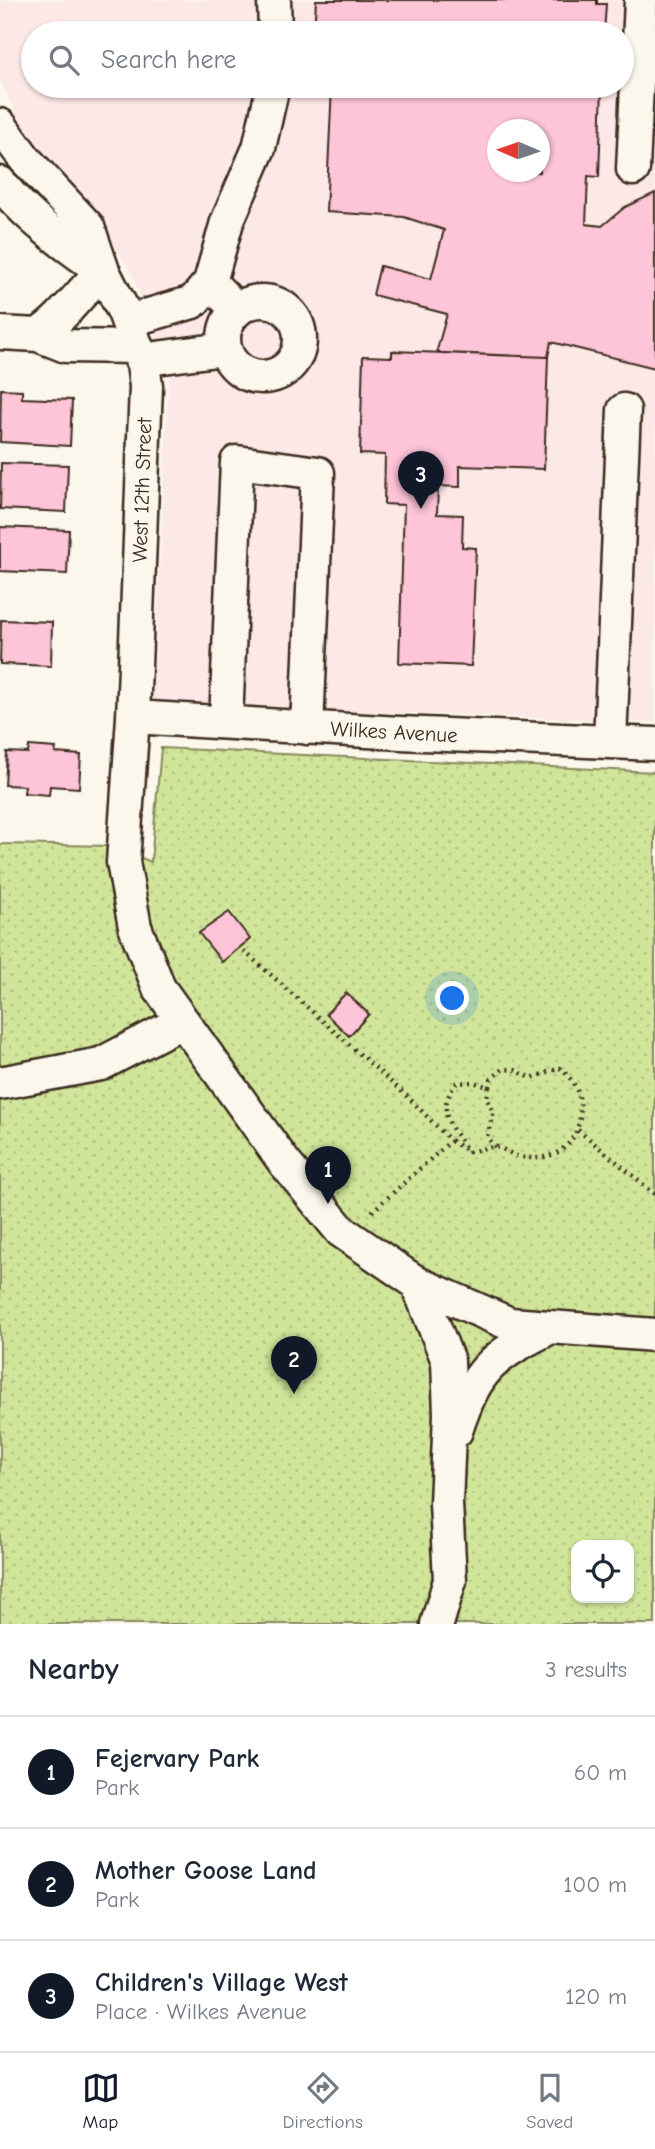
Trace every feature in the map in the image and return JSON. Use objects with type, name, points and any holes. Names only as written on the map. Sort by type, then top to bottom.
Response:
[{"type":"street","points":[[274,0],[275,21]]},
{"type":"street","points":[[633,169],[641,0]]},
{"type":"street","points":[[135,343],[193,302],[210,282],[227,222],[259,148],[270,98]]},
{"type":"street","name":"West 12th Street","points":[[0,125],[25,159],[88,227],[103,271],[135,343],[146,386],[134,717],[123,862],[135,927],[159,989],[284,1162],[347,1235],[418,1283],[510,1324],[655,1335]]},
{"type":"street","name":"West 12th Street","points":[[0,183],[17,204],[58,240],[103,271]]},
{"type":"street","points":[[38,335],[66,314],[84,288],[103,271]]},
{"type":"street","points":[[210,282],[237,310]]},
{"type":"street","points":[[253,301],[279,304],[297,322],[299,348],[286,370],[262,378],[239,370],[225,349],[226,325],[237,310],[253,301]]},
{"type":"street","points":[[0,333],[38,335],[65,346],[135,343],[225,349]]},
{"type":"street","points":[[610,742],[624,410]]},
{"type":"street","points":[[226,722],[237,462],[318,472],[307,728]]},
{"type":"street","name":"Wilkes Avenue","points":[[134,717],[655,744]]},
{"type":"street","points":[[0,1083],[101,1064],[181,1022]]},
{"type":"street","points":[[418,1283],[448,1361],[446,1503],[450,1580],[436,1624]]},
{"type":"street","points":[[448,1452],[468,1394],[493,1359],[551,1327]]},
{"type":"path","points":[[244,951],[408,1097],[451,1141],[470,1152],[495,1147]]},
{"type":"path","points":[[560,1068],[575,1082],[581,1106],[578,1130],[571,1143],[559,1152],[540,1159],[516,1156],[495,1147],[487,1137],[493,1114],[487,1097],[491,1079],[503,1069],[515,1070],[531,1078],[560,1068]]},
{"type":"path","points":[[470,1152],[451,1128],[445,1109],[446,1096],[457,1083],[473,1082],[489,1087]]},
{"type":"path","points":[[578,1130],[655,1194]]},
{"type":"path","points":[[347,1235],[451,1141]]},
{"type":"shaded area","points":[[0,0],[655,0],[655,722],[153,704],[169,373],[133,276],[95,212],[24,130],[0,80]]},
{"type":"green space","points":[[161,748],[655,772],[655,1624],[0,1624],[0,844],[114,846],[151,862]]},
{"type":"building","points":[[316,0],[597,0],[597,4],[606,4],[605,21],[315,21]]},
{"type":"building","points":[[331,98],[602,98],[599,177],[588,176],[586,224],[602,226],[625,207],[655,193],[655,368],[551,342],[548,357],[441,353],[437,350],[447,314],[373,295],[380,266],[431,279],[444,230],[404,217],[326,212]]},
{"type":"building","points":[[392,351],[548,357],[544,469],[460,466],[460,487],[438,486],[437,514],[463,515],[462,547],[476,548],[471,666],[399,663],[404,505],[384,504],[385,455],[360,454],[363,356],[392,357]]},
{"type":"building","points":[[1,389],[22,390],[22,398],[72,400],[70,446],[0,442]]},
{"type":"building","points":[[1,463],[68,465],[66,512],[0,509]]},
{"type":"building","points":[[0,527],[69,530],[67,574],[0,571]]},
{"type":"building","points":[[1,620],[52,622],[51,666],[0,664]]},
{"type":"building","points":[[29,746],[56,748],[55,753],[81,755],[79,788],[50,786],[49,795],[24,793],[25,786],[5,785],[7,752],[28,753]]},
{"type":"building","points":[[229,912],[250,939],[222,962],[199,933]]},
{"type":"building","points":[[346,993],[369,1014],[349,1036],[326,1014]]},
{"type":"place","name":"Children's Village West","points":[[421,509]]},
{"type":"place","name":"Fejervary Park","points":[[328,1204]]},
{"type":"place","name":"Mother Goose Land","points":[[294,1394]]}]
